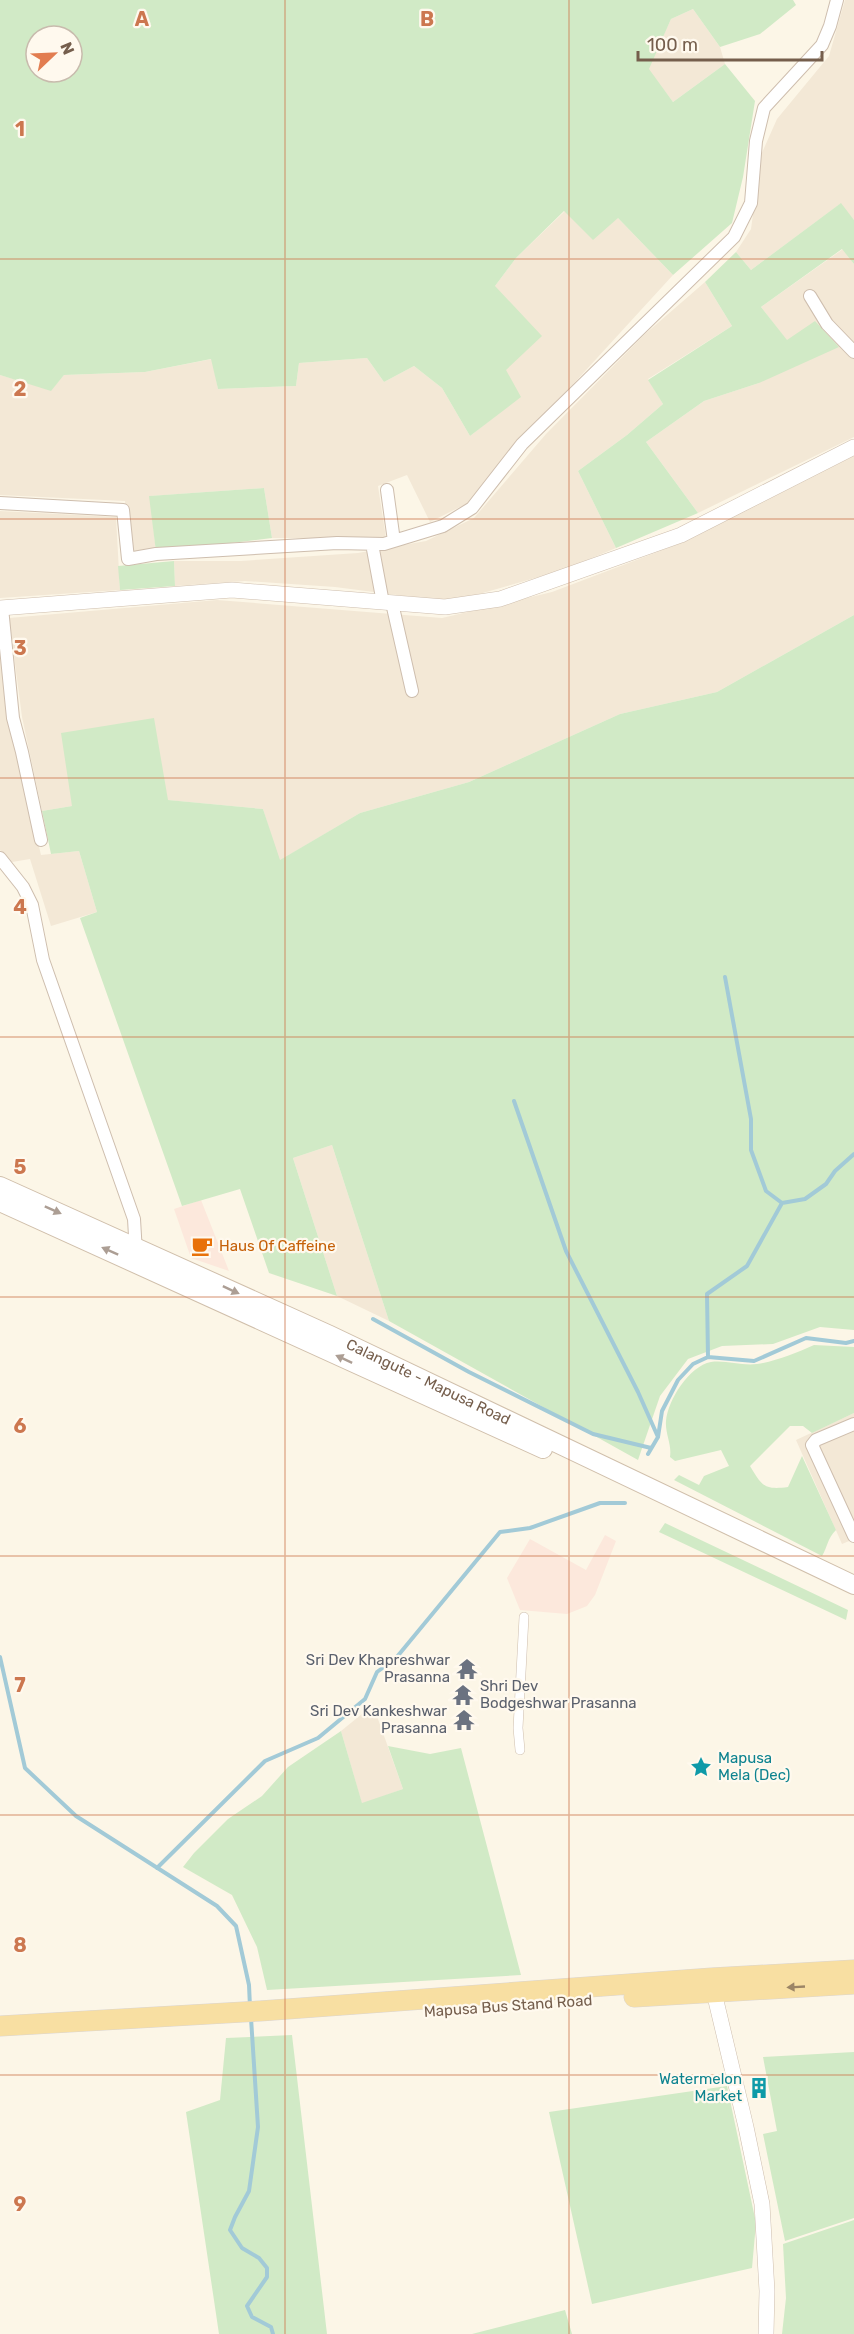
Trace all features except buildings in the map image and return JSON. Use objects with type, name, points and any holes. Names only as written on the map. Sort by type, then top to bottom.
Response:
[{"type":"main road","name":"Calangute - Mapusa Road","points":[[0,1186],[136,1255],[854,1596]]},
{"type":"main road","name":"Calangute - Mapusa Road","points":[[0,1202],[136,1255],[446,1390],[854,1585]]},
{"type":"main road","name":"Mapusa Bus Stand Road","points":[[0,2026],[712,1985],[854,1970]]},
{"type":"main road","name":"Mapusa Bus Stand Road","points":[[712,1985],[854,1984]]},
{"type":"street","points":[[0,503],[123,510],[128,559],[156,554],[337,543],[384,544],[442,526],[472,508],[522,444],[734,237],[751,203],[756,141],[764,108],[822,45],[837,0]]},
{"type":"street","points":[[810,296],[827,324],[854,352]]},
{"type":"street","points":[[40,840],[13,718],[1,608],[232,590],[445,607],[500,599],[681,535],[854,447]]},
{"type":"street","points":[[387,490],[394,541]]},
{"type":"street","points":[[372,543],[412,691]]},
{"type":"street","points":[[0,858],[23,887],[32,905],[42,960],[134,1219],[136,1255]]},
{"type":"street","points":[[854,1424],[816,1440],[812,1445],[854,1536]]},
{"type":"street","points":[[520,1750],[518,1728],[524,1617]]},
{"type":"street","points":[[712,1985],[762,2204],[767,2291],[766,2334]]},
{"type":"shaded area","points":[[845,0],[854,0],[854,220],[840,204],[751,270],[736,252],[751,229],[761,155],[777,119],[829,56]]},
{"type":"shaded area","points":[[693,9],[720,47],[725,64],[673,102],[648,69],[671,19]]},
{"type":"shaded area","points":[[565,211],[618,218],[673,275],[544,416],[476,499],[430,522],[407,475],[378,486],[386,538],[272,538],[264,488],[150,496],[156,552],[131,556],[125,501],[0,495],[0,375],[51,390],[64,375],[145,372],[212,359],[218,389],[296,386],[299,363],[367,358],[384,382],[414,366],[442,388],[470,436],[494,417],[506,370],[495,286],[516,258]]},
{"type":"shaded area","points":[[843,249],[854,264],[854,437],[698,513],[646,442],[704,401],[759,383],[787,341],[761,307]]},
{"type":"shaded area","points":[[705,282],[732,326],[648,379],[663,404],[627,435],[578,471],[616,548],[563,570],[451,602],[335,587],[245,581],[175,586],[174,561],[241,561],[358,553],[426,541],[474,518],[546,434],[644,335]]},
{"type":"shaded area","points":[[854,453],[854,615],[717,692],[620,714],[469,782],[360,813],[279,861],[263,809],[167,800],[72,806],[42,811],[22,717],[9,618],[217,600],[442,618],[552,592],[689,540]]},
{"type":"shaded area","points":[[0,511],[116,517],[120,590],[0,598]]},
{"type":"shaded area","points":[[0,643],[24,783],[41,855],[79,851],[97,912],[51,926],[30,859],[12,862],[0,850]]},
{"type":"shaded area","points":[[332,1145],[389,1321],[337,1296],[293,1158]]},
{"type":"shaded area","points":[[201,1200],[229,1271],[191,1258],[174,1209]]},
{"type":"shaded area","points":[[854,1413],[854,1539],[842,1544],[796,1440]]},
{"type":"shaded area","points":[[605,1535],[616,1541],[595,1595],[587,1606],[567,1614],[520,1610],[507,1578],[530,1539],[586,1570]]},
{"type":"shaded area","points":[[373,1705],[403,1789],[362,1804],[341,1731]]},
{"type":"green space","points":[[0,0],[793,0],[796,5],[760,34],[720,47],[693,9],[671,19],[649,69],[673,102],[725,64],[755,101],[743,177],[732,223],[673,275],[618,218],[593,240],[564,211],[516,258],[495,286],[542,336],[506,370],[521,397],[470,436],[442,388],[414,366],[384,382],[367,358],[299,363],[296,386],[218,389],[211,359],[145,372],[64,375],[51,391],[0,375]]},
{"type":"green space","points":[[841,203],[854,220],[854,264],[842,249],[761,307],[787,340],[815,321],[839,347],[759,383],[704,401],[646,442],[698,513],[616,548],[578,471],[627,435],[663,404],[648,380],[732,326],[705,282],[736,252],[751,270]]},
{"type":"green space","points":[[264,488],[272,538],[156,552],[149,496]]},
{"type":"green space","points":[[174,561],[175,586],[120,590],[118,566]]},
{"type":"green space","points":[[854,615],[854,1330],[820,1327],[773,1344],[722,1346],[688,1359],[660,1396],[638,1460],[389,1321],[332,1145],[293,1158],[337,1296],[269,1273],[240,1189],[182,1206],[80,918],[97,912],[79,851],[51,854],[42,811],[72,806],[61,733],[154,718],[168,800],[263,809],[280,860],[360,813],[469,782],[620,714],[717,692]]},
{"type":"green space","points":[[814,1345],[854,1347],[854,1413],[812,1433],[803,1426],[790,1426],[750,1466],[764,1485],[774,1488],[788,1487],[802,1456],[836,1530],[822,1556],[674,1480],[679,1475],[699,1485],[704,1476],[729,1466],[721,1450],[675,1461],[670,1457],[666,1426],[675,1394],[688,1377],[703,1365],[711,1362],[757,1364],[779,1359]]},
{"type":"green space","points":[[665,1523],[848,1610],[846,1620],[659,1532]]},
{"type":"green space","points":[[341,1731],[362,1803],[403,1789],[388,1746],[430,1754],[461,1748],[521,1975],[267,1990],[257,1947],[232,1895],[183,1867],[228,1819],[262,1796],[288,1767]]},
{"type":"green space","points":[[292,2035],[327,2334],[219,2334],[186,2112],[220,2100],[226,2038]]},
{"type":"green space","points":[[854,2052],[854,2218],[785,2241],[763,2134],[777,2131],[763,2057]]},
{"type":"green space","points":[[727,2086],[756,2223],[752,2268],[592,2304],[549,2112]]},
{"type":"green space","points":[[854,2220],[854,2334],[782,2334],[786,2298],[783,2244]]},
{"type":"green space","points":[[565,2310],[572,2334],[472,2334]]},
{"type":"waterway","points":[[725,977],[751,1119],[751,1150],[766,1191],[782,1203]]},
{"type":"waterway","points":[[514,1101],[566,1251],[638,1392],[658,1437]]},
{"type":"waterway","points":[[708,1357],[707,1294],[747,1266],[782,1203],[805,1199],[826,1184],[835,1171],[854,1154]]},
{"type":"waterway","points":[[373,1319],[469,1372],[593,1434],[651,1448]]},
{"type":"waterway","points":[[648,1454],[658,1437],[662,1411],[678,1380],[693,1364],[708,1357],[754,1361],[806,1338],[846,1343],[854,1341]]},
{"type":"waterway","points":[[157,1868],[265,1761],[318,1738],[365,1699],[377,1672],[396,1658],[500,1532],[530,1528],[600,1503],[625,1503]]},
{"type":"waterway","points":[[0,1657],[25,1768],[76,1816],[217,1906],[236,1926],[249,1985],[250,2007]]},
{"type":"waterway","points":[[251,2018],[258,2127],[249,2191],[230,2230],[242,2248],[259,2258],[267,2268],[267,2277],[247,2306],[252,2317],[271,2327],[273,2334]]},
{"type":"place","name":"Haus Of Caffeine","points":[[202,1246]]},
{"type":"place","name":"Sri Dev Khapreshwar Prasanna","points":[[467,1669]]},
{"type":"place","name":"Shri Dev Bodgeshwar Prasanna","points":[[463,1695]]},
{"type":"place","name":"Sri Dev Kankeshwar Prasanna","points":[[464,1720]]},
{"type":"place","name":"Mapusa Mela (Dec)","points":[[701,1767]]},
{"type":"place","name":"Watermelon Market","points":[[759,2088]]}]
